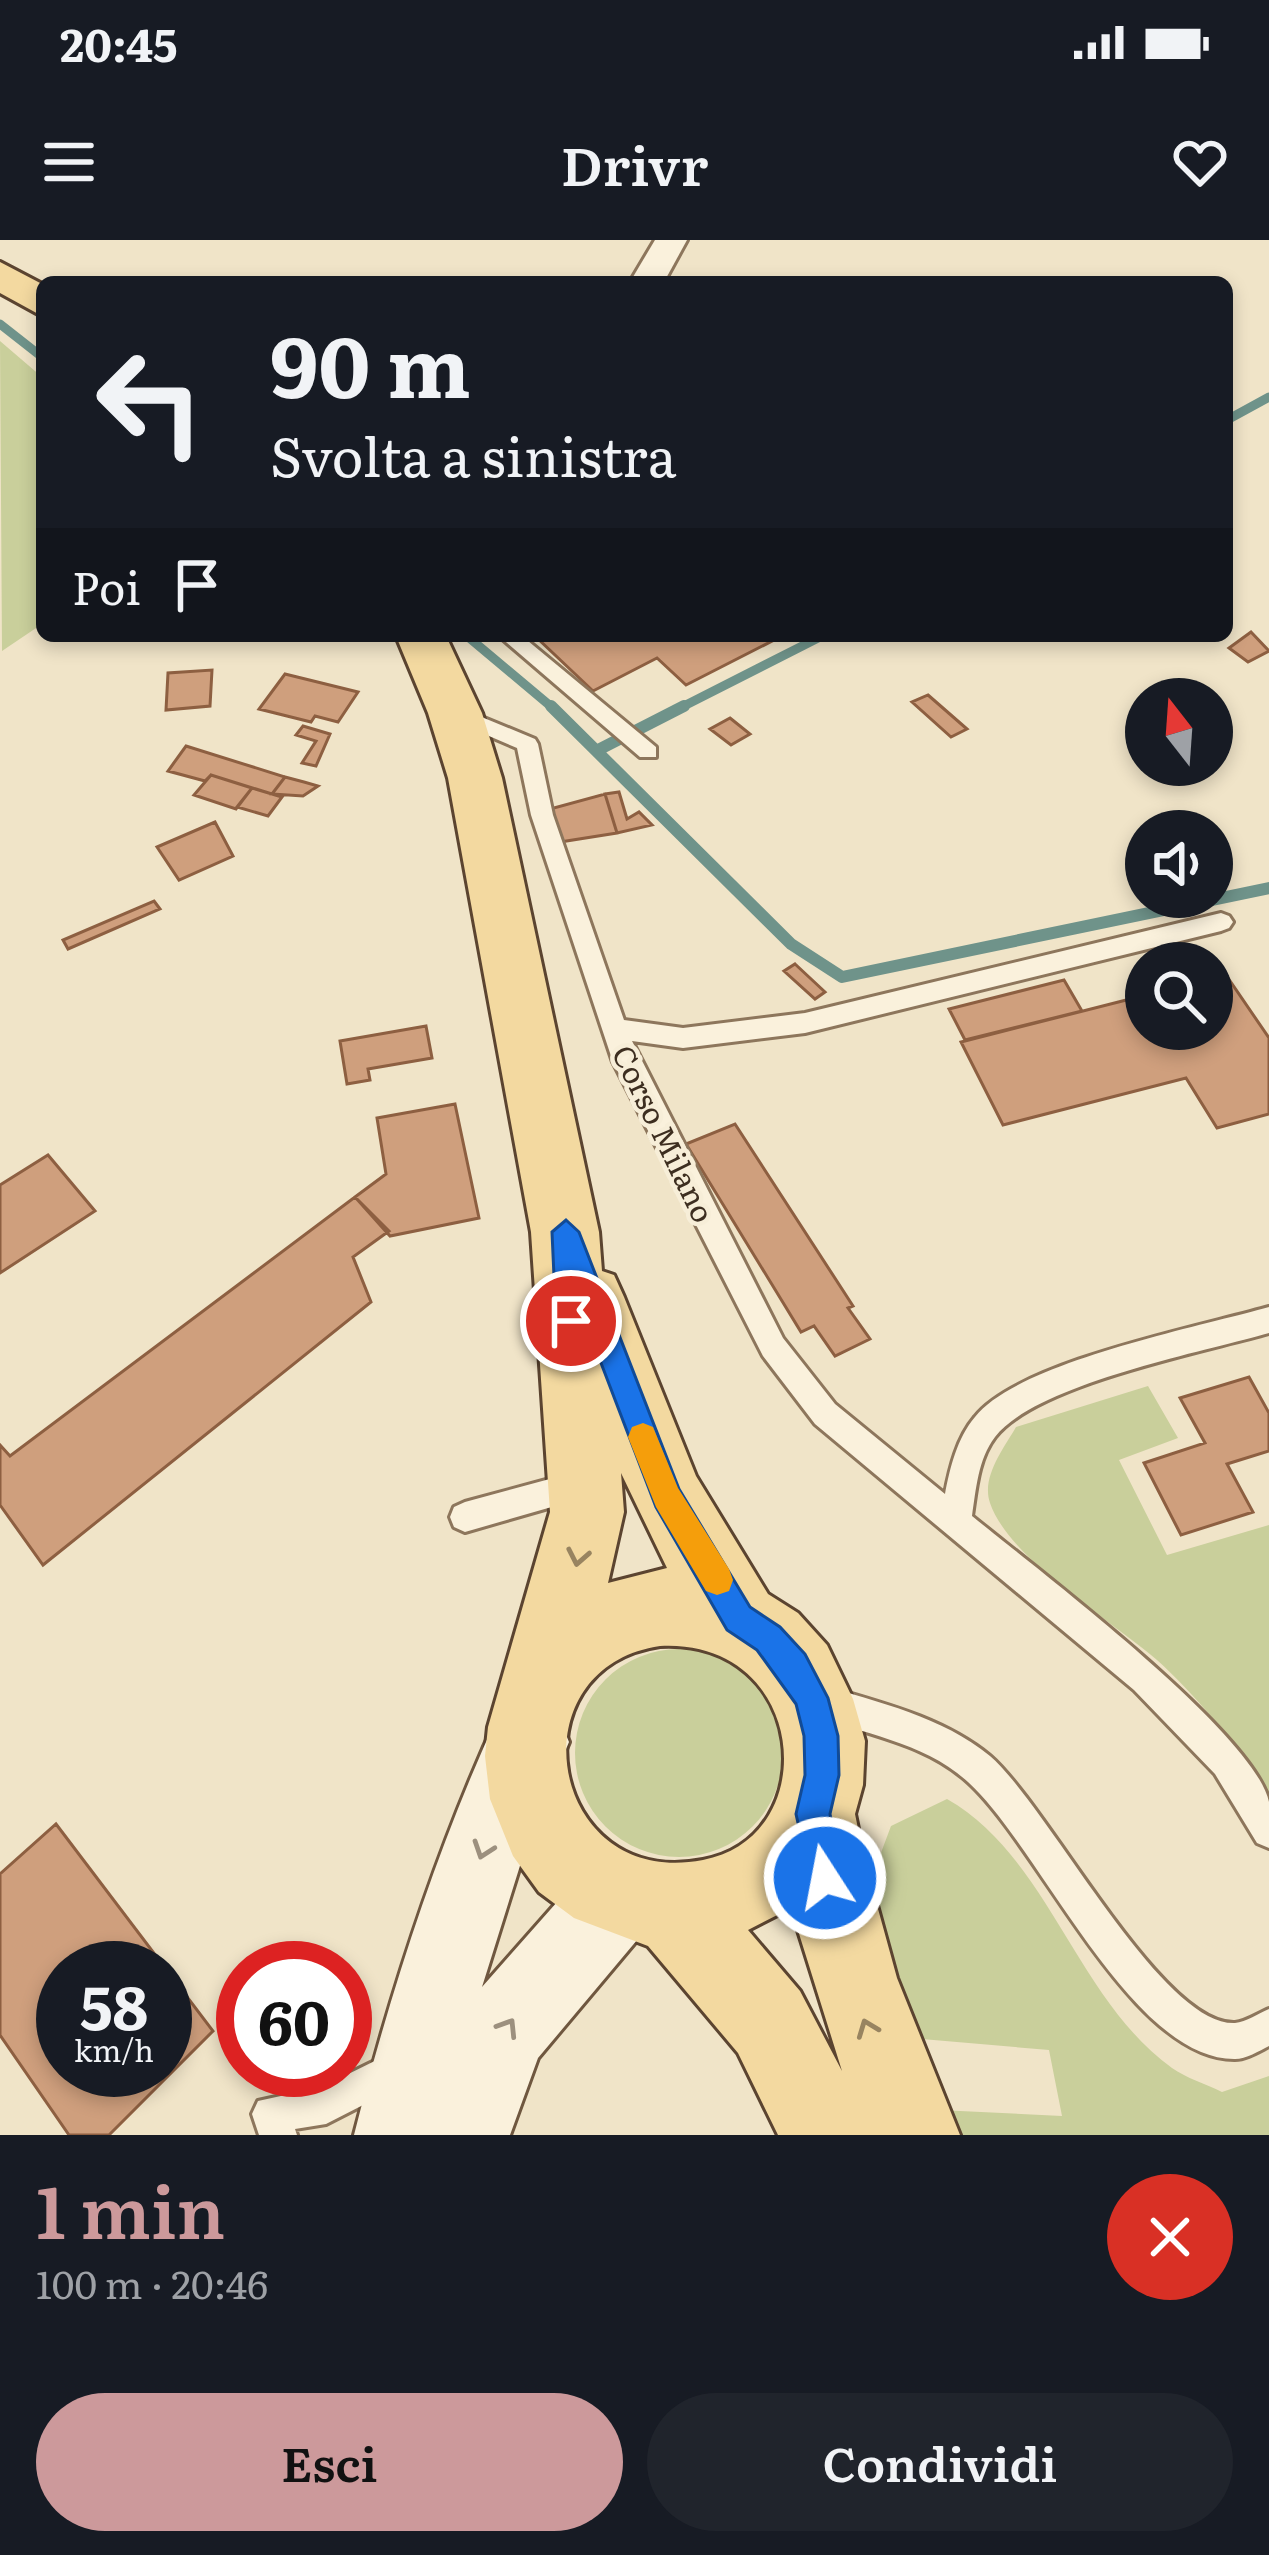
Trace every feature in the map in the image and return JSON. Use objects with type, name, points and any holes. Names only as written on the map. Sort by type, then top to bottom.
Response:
[{"type":"main road","points":[[0,274],[36,300]]},
{"type":"main road","points":[[424,642],[455,713],[475,778],[566,1232],[584,1484],[583,1530],[536,1712],[531,1789],[548,1833],[578,1870],[645,1903],[769,2022],[826,2135]]},
{"type":"main road","points":[[566,1232],[667,1497],[739,1618]]},
{"type":"main road","points":[[409,2097],[431,2002],[498,1806],[536,1712],[572,1644],[609,1618],[652,1604],[696,1604],[739,1618],[769,1638],[793,1665],[811,1698],[821,1736],[822,1775],[813,1814],[791,1854],[758,1884],[718,1904],[645,1903],[503,2030],[464,2135]]},
{"type":"main road","points":[[813,1814],[831,1910],[865,2025],[914,2135]]},
{"type":"street","points":[[650,276],[671,240]]},
{"type":"lane","points":[[516,642],[643,748]]},
{"type":"lane","name":"Corso Milano","points":[[455,713],[527,744],[542,815],[615,1029],[773,1347],[825,1414],[1144,1679],[1228,1762],[1269,1831]]},
{"type":"lane","points":[[615,1029],[683,1038],[806,1023],[1222,922]]},
{"type":"lane","points":[[956,1520],[966,1464],[992,1418],[1036,1391],[1269,1320]]},
{"type":"lane","points":[[465,1517],[584,1484]]},
{"type":"lane","points":[[811,1698],[919,1731],[981,1770],[1040,1837],[1148,1995],[1193,2032],[1235,2041],[1269,2027]]},
{"type":"lane","points":[[278,2135],[272,2114],[409,2097]]},
{"type":"green space","points":[[0,341],[36,372],[36,628],[2,651]]},
{"type":"green space","points":[[1148,1386],[1178,1438],[1119,1460],[1167,1555],[1269,1525],[1269,1795],[1188,1690],[1039,1567],[1001,1524],[990,1503],[991,1473],[1016,1427]]},
{"type":"green space","points":[[679,1649],[719,1657],[753,1679],[775,1713],[783,1753],[775,1793],[753,1827],[719,1849],[679,1857],[639,1849],[605,1827],[583,1793],[575,1753],[583,1713],[605,1679],[639,1657]]},
{"type":"green space","points":[[947,1799],[982,1824],[1012,1856],[1111,2005],[1172,2068],[1222,2092],[1269,2076],[1269,2135],[950,2135],[939,2110],[1062,2116],[1049,2050],[922,2039],[887,1973],[863,1901],[891,1826]]},
{"type":"building","points":[[1251,632],[1269,651],[1248,662],[1229,648]]},
{"type":"building","points":[[541,642],[770,642],[686,685],[657,658],[593,691]]},
{"type":"building","points":[[212,670],[210,706],[166,710],[168,673]]},
{"type":"building","points":[[285,674],[358,692],[338,722],[315,716],[311,722],[259,709]]},
{"type":"building","points":[[928,695],[967,729],[951,737],[912,702]]},
{"type":"building","points":[[730,718],[750,734],[731,745],[710,729]]},
{"type":"building","points":[[303,726],[330,734],[316,766],[302,763],[316,741],[296,735]]},
{"type":"building","points":[[186,746],[285,777],[272,794],[211,775],[205,781],[168,771]]},
{"type":"building","points":[[211,775],[252,788],[236,809],[194,795]]},
{"type":"building","points":[[285,777],[318,786],[303,796],[272,794]]},
{"type":"building","points":[[252,788],[282,797],[268,816],[237,807]]},
{"type":"building","points":[[619,792],[627,819],[639,812],[652,825],[617,833],[605,794]]},
{"type":"building","points":[[605,794],[617,833],[560,842],[550,809]]},
{"type":"building","points":[[215,822],[233,856],[179,880],[157,847]]},
{"type":"building","points":[[154,901],[160,909],[68,949],[63,940]]},
{"type":"building","points":[[795,964],[825,992],[815,999],[784,971]]},
{"type":"building","points":[[1064,980],[1082,1011],[965,1040],[949,1009]]},
{"type":"building","points":[[1233,985],[1269,1038],[1269,1114],[1217,1128],[1186,1078],[1003,1125],[961,1042],[1125,1000],[1125,1050],[1233,1050]]},
{"type":"building","points":[[426,1026],[432,1058],[368,1069],[370,1080],[347,1084],[340,1041]]},
{"type":"building","points":[[455,1104],[479,1218],[390,1236],[355,1197],[386,1174],[377,1118]]},
{"type":"building","points":[[735,1124],[870,1339],[835,1356],[814,1326],[801,1332],[686,1144]]},
{"type":"building","points":[[48,1155],[95,1211],[0,1273],[0,1185]]},
{"type":"building","points":[[355,1197],[389,1231],[353,1257],[371,1302],[43,1565],[0,1505],[0,1445],[10,1456]]},
{"type":"building","points":[[1249,1377],[1269,1413],[1269,1451],[1227,1464],[1253,1512],[1181,1535],[1144,1463],[1205,1443],[1180,1398]]},
{"type":"building","points":[[56,1824],[145,1941],[36,1941],[36,2087],[0,2035],[0,1874]]},
{"type":"building","points":[[192,2003],[213,2031],[192,2052]]},
{"type":"building","points":[[43,2097],[147,2097],[109,2135],[69,2135]]},
{"type":"waterway","points":[[0,324],[36,352]]},
{"type":"waterway","points":[[1233,417],[1269,397]]},
{"type":"waterway","points":[[474,642],[554,709]]},
{"type":"waterway","points":[[678,709],[810,642]]},
{"type":"waterway","points":[[551,706],[791,944],[842,977],[1269,888]]},
{"type":"waterway","points":[[598,750],[684,706]]},
{"type":"slow traffic","points":[[643,1437],[667,1497],[717,1580]]},
{"type":"route","points":[[571,1321],[566,1232],[667,1497],[739,1618],[769,1638],[793,1665],[811,1698],[821,1736],[822,1775],[813,1814],[825,1878]]}]
